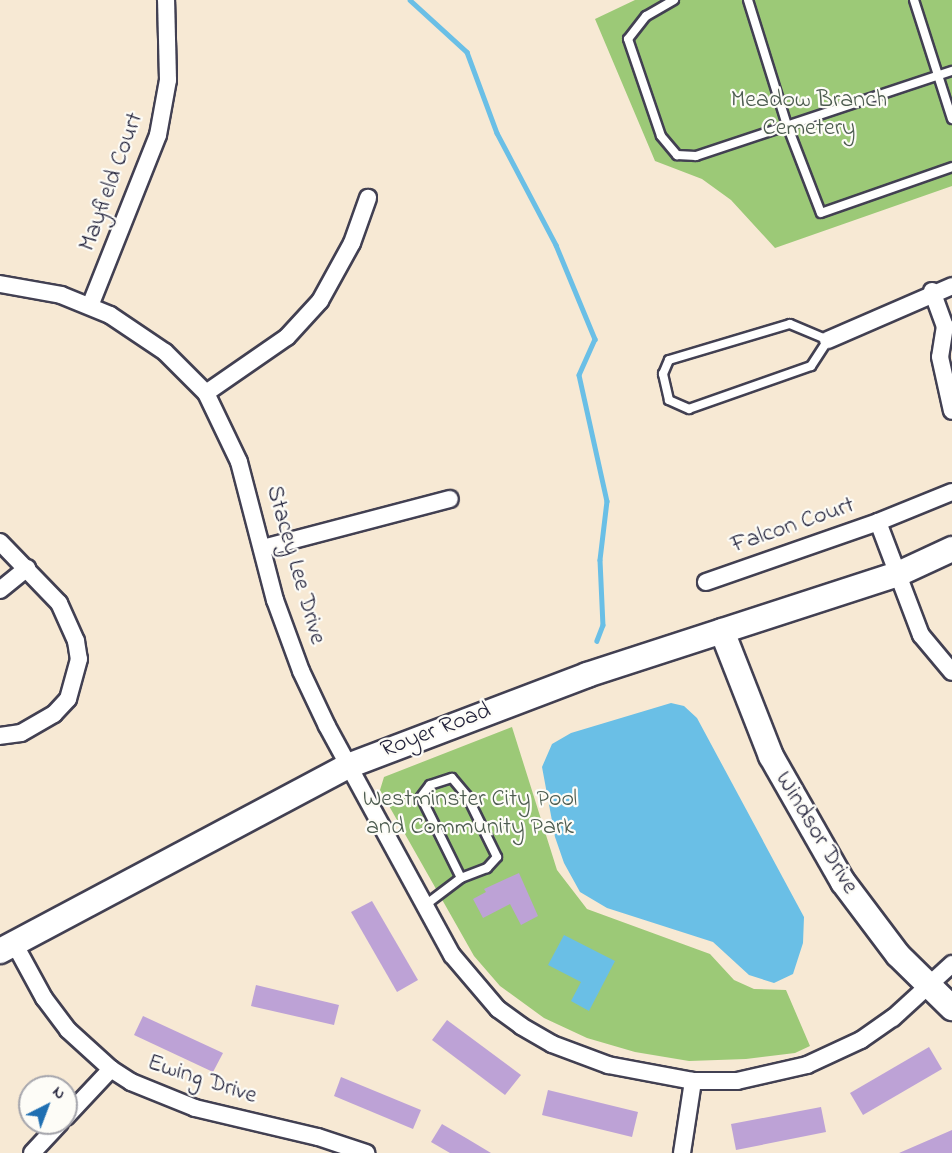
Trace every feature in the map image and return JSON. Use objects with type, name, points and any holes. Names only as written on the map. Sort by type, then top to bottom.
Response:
[{"type":"street","name":"Mayfield Court","points":[[90,306],[158,135],[168,80],[165,0]]},
{"type":"street","points":[[206,393],[287,337],[320,301],[352,243],[368,198]]},
{"type":"street","name":"Stacey Lee Drive","points":[[0,284],[61,295],[90,306],[157,346],[206,393],[239,462],[275,600],[297,663],[348,766],[424,906],[473,982],[521,1026],[581,1057],[693,1081],[746,1079],[807,1065],[861,1040],[893,1018],[952,964]]},
{"type":"street","points":[[828,340],[932,291],[952,286]]},
{"type":"street","points":[[932,291],[948,335],[940,357],[952,411]]},
{"type":"street","points":[[878,522],[952,492]]},
{"type":"street","points":[[263,548],[450,500]]},
{"type":"street","name":"Falcon Court","points":[[706,582],[878,522],[921,635],[952,672]]},
{"type":"street","points":[[0,542],[59,603],[69,623],[79,660],[76,680],[68,699],[54,714],[21,733],[0,736]]},
{"type":"street","name":"Royer Road","points":[[7,947],[348,766],[515,700],[898,574],[952,549]]},
{"type":"street","points":[[0,590],[27,568]]},
{"type":"street","name":"Royer Road","points":[[898,574],[952,568]]},
{"type":"street","name":"Windsor Drive","points":[[722,631],[771,756],[810,828],[870,921],[952,1008]]},
{"type":"street","name":"Ewing Drive","points":[[7,947],[62,1022],[111,1070],[152,1093],[195,1108],[318,1137],[366,1153]]},
{"type":"street","points":[[78,1104],[111,1070]]},
{"type":"street","points":[[682,1153],[693,1081]]},
{"type":"street","points":[[32,1153],[49,1135]]},
{"type":"lane","points":[[674,0],[646,16],[628,39],[661,136],[677,155],[696,156],[952,71]]},
{"type":"lane","points":[[748,0],[787,125],[821,213],[952,167]]},
{"type":"lane","points":[[914,0],[952,119]]},
{"type":"lane","points":[[790,324],[828,340],[811,366],[689,409],[669,400],[663,374],[669,360],[790,324]]},
{"type":"lane","points":[[424,906],[461,878],[487,868],[497,857],[467,796],[452,778],[430,785],[420,797],[461,878]]},
{"type":"green space","name":"Meadow Branch Cemetery","points":[[635,0],[952,0],[952,186],[775,248],[731,200],[702,179],[655,161],[595,19]]},
{"type":"green space","name":"Westminster City Pool and Community Park","points":[[512,727],[557,870],[587,909],[710,954],[734,980],[754,989],[786,990],[810,1046],[795,1053],[746,1059],[689,1061],[635,1052],[587,1038],[544,1018],[500,986],[474,956],[380,790],[384,777]]},
{"type":"water","points":[[671,703],[684,706],[697,718],[804,917],[803,943],[793,974],[774,983],[749,975],[713,942],[607,908],[580,892],[564,863],[555,837],[542,767],[552,744],[571,733]]},
{"type":"water","points":[[564,935],[615,961],[589,1011],[571,1001],[581,982],[548,965]]},
{"type":"building","points":[[519,873],[538,916],[521,925],[510,904],[483,918],[473,899],[486,892],[484,889]]},
{"type":"building","points":[[372,901],[418,980],[397,992],[351,912]]},
{"type":"building","points":[[256,985],[339,1005],[334,1025],[251,1006]]},
{"type":"building","points":[[143,1016],[223,1053],[213,1072],[134,1035]]},
{"type":"building","points":[[447,1020],[521,1075],[505,1095],[432,1040]]},
{"type":"building","points":[[929,1047],[942,1069],[863,1115],[850,1093]]},
{"type":"building","points":[[341,1077],[421,1110],[413,1129],[334,1096]]},
{"type":"building","points":[[548,1090],[638,1112],[632,1137],[542,1115]]},
{"type":"building","points":[[821,1107],[826,1132],[736,1150],[731,1124]]},
{"type":"building","points":[[442,1124],[491,1153],[450,1153],[431,1142]]},
{"type":"building","points":[[952,1130],[952,1153],[899,1153],[929,1140]]},
{"type":"waterway","points":[[410,0],[467,52],[497,133],[556,245],[595,339],[579,375],[607,501],[600,560],[603,625],[597,641]]}]
